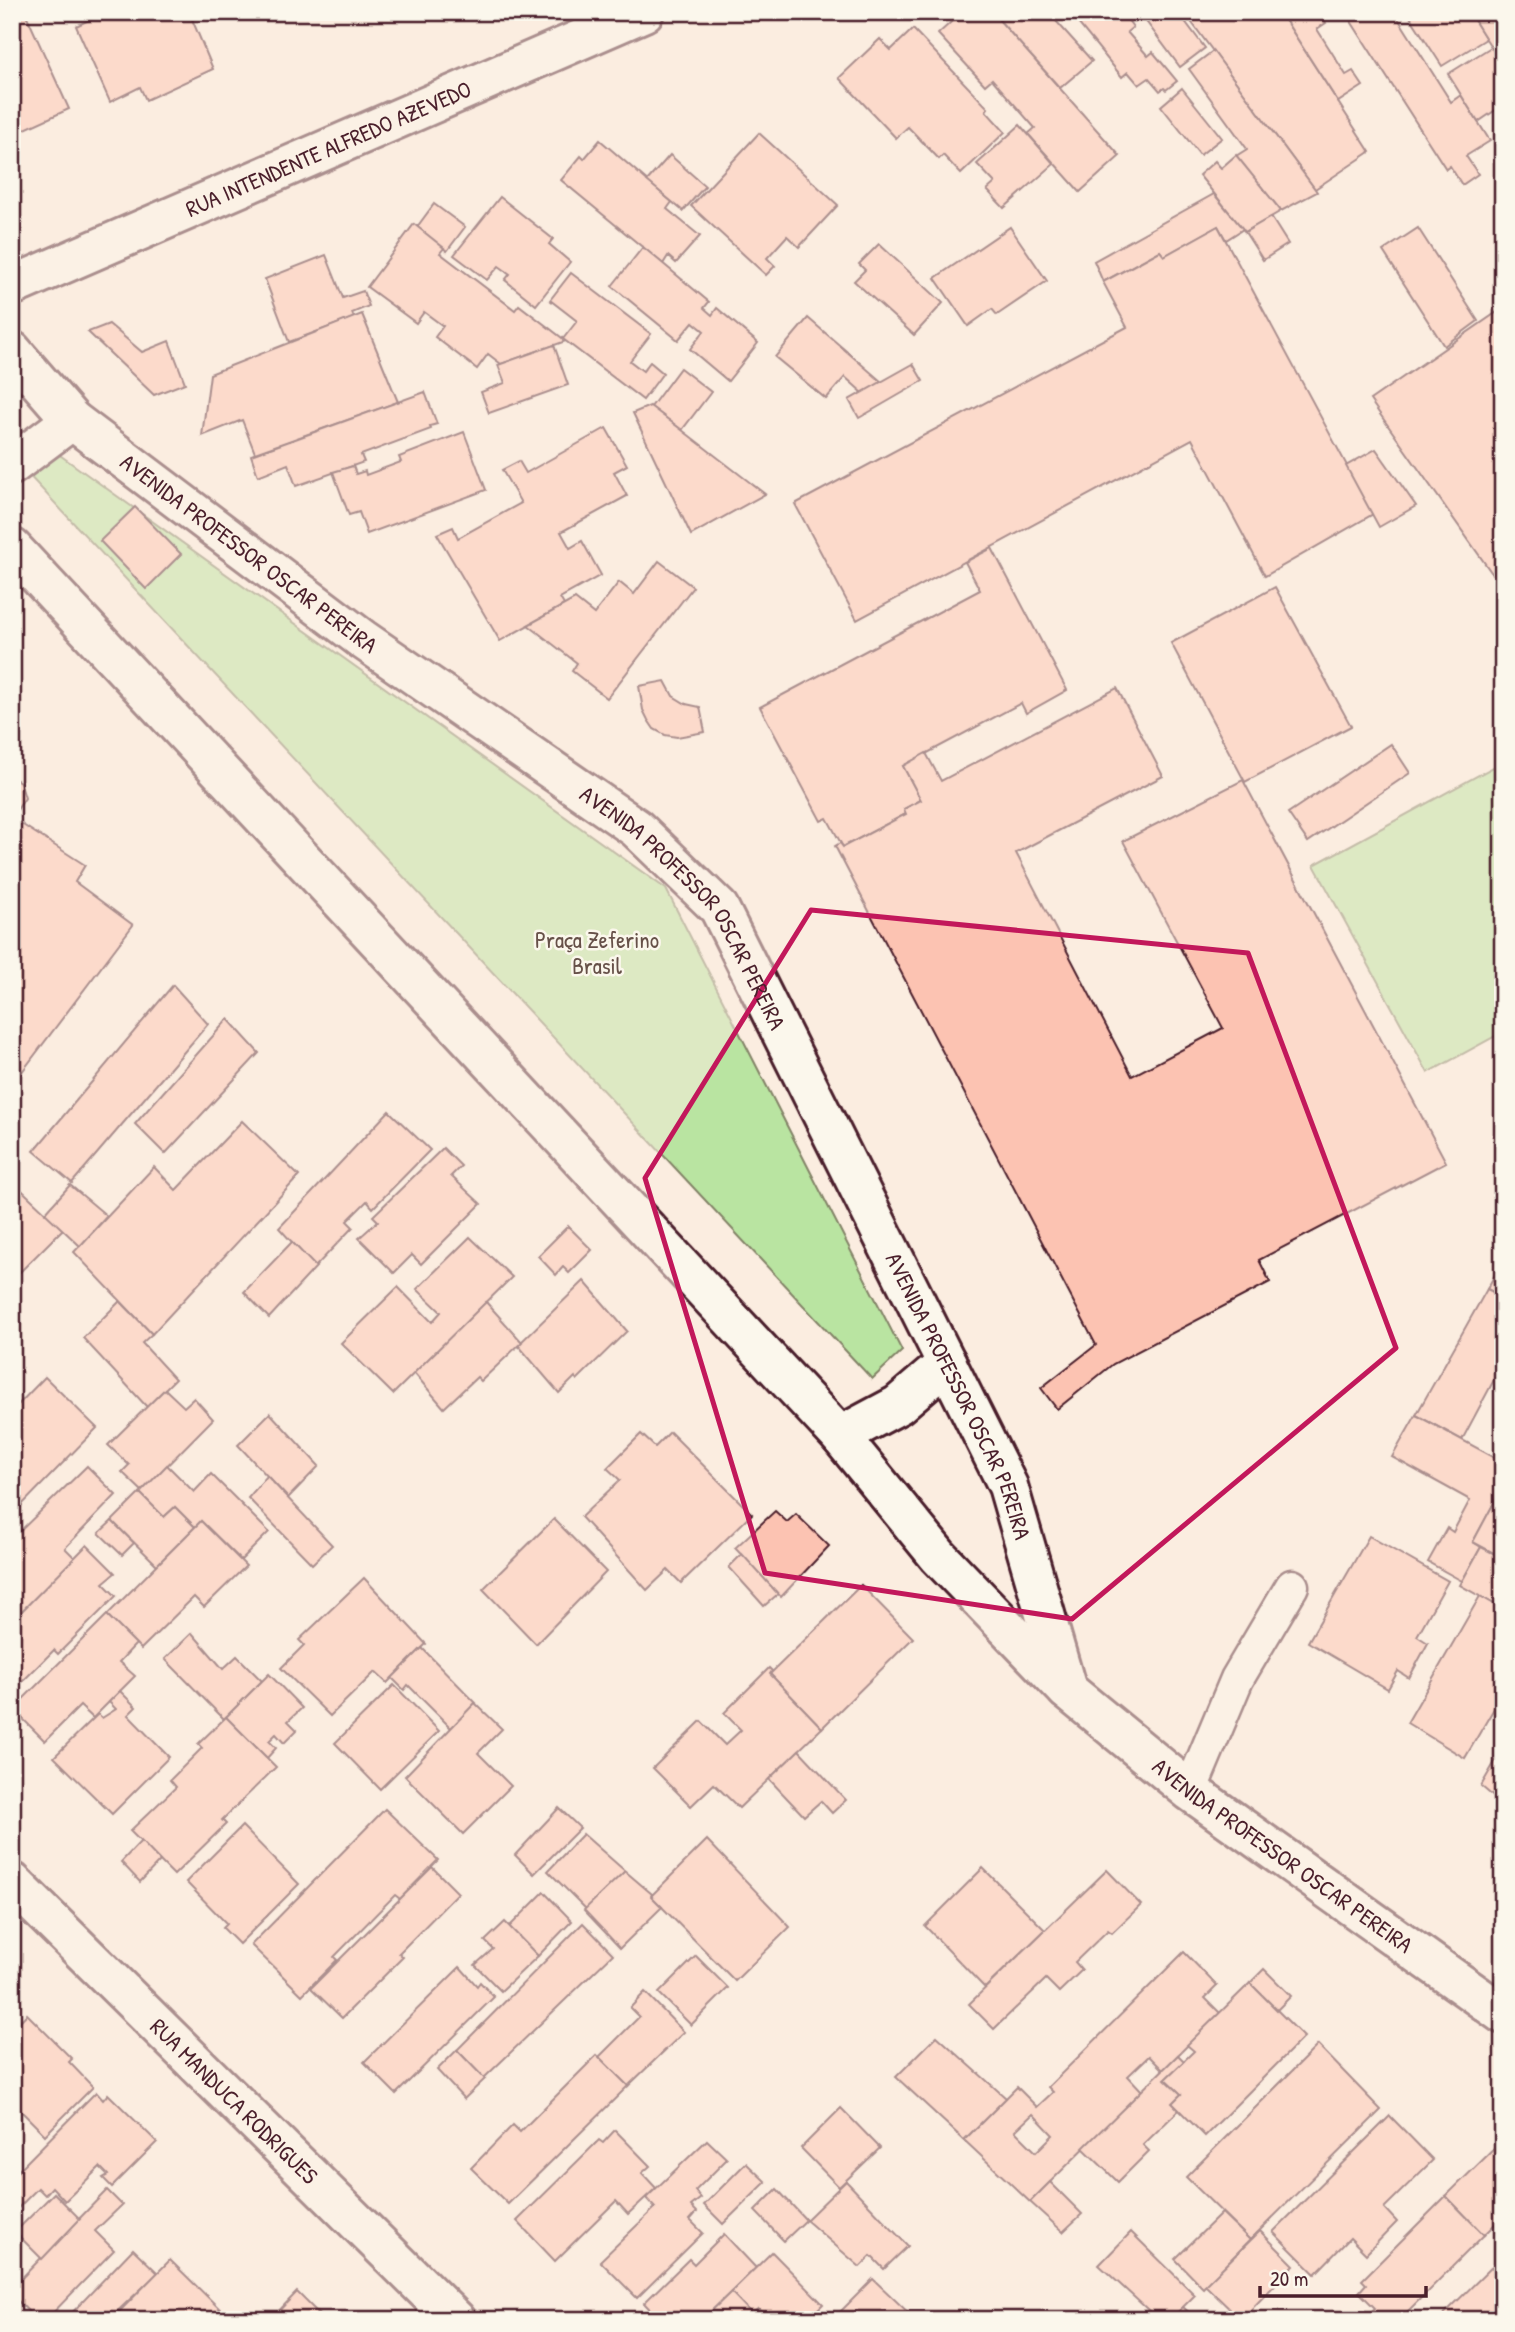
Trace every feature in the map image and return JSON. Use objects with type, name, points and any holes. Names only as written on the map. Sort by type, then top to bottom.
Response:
[{"type":"street","name":"RUA INTENDENTE ALFREDO AZEVEDO","points":[[12,286],[644,12]]},
{"type":"street","name":"AVENIDA PROFESSOR OSCAR PEREIRA","points":[[12,351],[72,420],[362,639],[636,828],[719,908],[1009,1486],[1067,1690]]},
{"type":"street","points":[[12,465],[72,420]]},
{"type":"street","name":"AVENIDA PROFESSOR OSCAR PEREIRA","points":[[12,548],[840,1436],[938,1556],[1067,1690],[1190,1791],[1503,2014]]},
{"type":"street","points":[[840,1436],[898,1405],[947,1363]]},
{"type":"street","name":"RUA MANDUCA RODRIGUES","points":[[12,1882],[456,2320]]},
{"type":"lane","points":[[1190,1791],[1237,1679],[1292,1586]]},
{"type":"highlighted area","points":[[811,910],[1248,953],[1396,1348],[1072,1619],[765,1573],[645,1178]]},
{"type":"green space","name":"Praça Zeferino Brasil","points":[[50,448],[666,889],[902,1351],[872,1379],[25,471]]},
{"type":"green space","points":[[1495,766],[1503,780],[1503,1032],[1428,1073],[1314,865]]},
{"type":"building","points":[[12,12],[25,12],[69,109],[12,135]]},
{"type":"building","points":[[106,12],[173,12],[175,16],[189,12],[213,69],[146,100],[140,87],[110,102],[76,26]]},
{"type":"building","points":[[962,12],[992,12],[1120,156],[1080,192],[1028,134],[1035,128],[992,79],[985,85],[938,34]]},
{"type":"building","points":[[992,12],[1048,12],[1092,61],[1060,88]]},
{"type":"building","points":[[1069,12],[1122,12],[1133,27],[1127,32],[1148,56],[1153,52],[1177,81],[1166,90],[1164,88],[1160,91],[1149,78],[1139,85],[1128,72],[1122,77]]},
{"type":"building","points":[[1139,12],[1178,12],[1205,48],[1180,67]]},
{"type":"building","points":[[1184,12],[1280,12],[1370,152],[1315,189]]},
{"type":"building","points":[[1280,12],[1320,12],[1326,23],[1317,29],[1346,75],[1353,71],[1363,86],[1338,102]]},
{"type":"building","points":[[1345,12],[1394,12],[1451,102],[1461,95],[1490,141],[1466,156],[1478,174],[1462,185],[1450,166],[1446,169]]},
{"type":"building","points":[[1407,12],[1469,12],[1486,39],[1442,66]]},
{"type":"building","points":[[1469,12],[1503,12],[1503,65],[1486,39]]},
{"type":"building","points":[[913,29],[988,108],[986,111],[1005,132],[961,174],[943,155],[939,159],[908,127],[896,138],[839,78],[880,39],[891,50]]},
{"type":"building","points":[[1491,47],[1503,65],[1503,105],[1478,122],[1448,74]]},
{"type":"building","points":[[1213,51],[1317,192],[1281,211],[1236,156],[1247,149],[1189,69]]},
{"type":"building","points":[[1182,88],[1222,138],[1200,155],[1161,106]]},
{"type":"building","points":[[1020,125],[1054,164],[1004,208],[987,190],[995,183],[977,164]]},
{"type":"building","points":[[759,133],[838,205],[799,247],[787,236],[767,258],[775,266],[766,275],[691,206]]},
{"type":"building","points":[[600,140],[672,202],[667,209],[700,236],[676,263],[668,256],[663,264],[561,180],[581,156],[584,159]]},
{"type":"building","points":[[670,155],[705,186],[683,211],[647,181]]},
{"type":"building","points":[[1236,155],[1281,211],[1245,232],[1199,175],[1215,161],[1221,168]]},
{"type":"building","points":[[1214,194],[1243,229],[1226,240],[1218,226],[1164,256],[1160,251],[1103,282],[1094,261]]},
{"type":"building","points":[[500,197],[553,239],[549,244],[570,262],[536,305],[505,280],[510,274],[499,266],[487,280],[454,255]]},
{"type":"building","points":[[434,204],[465,227],[447,251],[417,227]]},
{"type":"building","points":[[1271,217],[1288,244],[1263,260],[1245,232]]},
{"type":"building","points":[[414,224],[444,248],[440,253],[515,310],[519,305],[566,341],[501,364],[488,354],[477,369],[435,337],[443,326],[424,312],[416,323],[367,287]]},
{"type":"building","points":[[1218,226],[1373,514],[1265,576],[1192,439],[857,620],[795,504],[1127,327],[1103,282],[1160,251],[1164,256]]},
{"type":"building","points":[[1010,227],[1047,281],[997,315],[992,309],[968,326],[935,278]]},
{"type":"building","points":[[1418,228],[1478,321],[1444,346],[1383,251]]},
{"type":"building","points":[[879,244],[943,303],[914,335],[854,281],[865,270],[859,264]]},
{"type":"building","points":[[643,247],[709,302],[704,308],[712,315],[717,308],[758,343],[728,381],[690,349],[704,331],[693,322],[678,340],[612,286]]},
{"type":"building","points":[[326,255],[343,298],[363,291],[369,306],[352,313],[354,318],[289,342],[265,279]]},
{"type":"building","points":[[571,273],[651,334],[630,361],[643,371],[650,362],[663,373],[643,400],[563,339],[577,321],[550,300]]},
{"type":"building","points":[[1503,308],[1503,589],[1370,400]]},
{"type":"building","points":[[362,314],[398,402],[255,453],[242,420],[202,436],[210,374]]},
{"type":"building","points":[[808,318],[882,382],[863,393],[845,377],[826,399],[775,357]]},
{"type":"building","points":[[109,324],[142,352],[169,341],[185,383],[154,395],[88,332]]},
{"type":"building","points":[[554,345],[568,385],[489,413],[481,392],[505,383],[498,365]]},
{"type":"building","points":[[913,364],[923,381],[859,418],[849,400]]},
{"type":"building","points":[[680,368],[711,392],[682,430],[651,407]]},
{"type":"building","points":[[425,392],[437,424],[430,426],[431,429],[361,455],[364,462],[296,486],[288,464],[258,476],[251,455]]},
{"type":"building","points":[[650,406],[765,494],[691,535],[633,413]]},
{"type":"building","points":[[606,428],[627,465],[614,472],[627,496],[561,532],[570,548],[582,541],[601,575],[560,598],[564,605],[500,641],[437,534],[453,527],[458,538],[521,503],[502,470],[519,461],[526,473]]},
{"type":"building","points":[[464,432],[486,490],[367,534],[359,512],[349,515],[333,472],[353,466],[356,474],[365,471],[366,475],[401,462],[399,457]]},
{"type":"building","points":[[1376,449],[1416,506],[1379,527],[1346,466]]},
{"type":"building","points":[[135,507],[181,554],[146,589],[100,541]]},
{"type":"building","points":[[992,548],[1067,690],[1026,713],[1021,703],[903,766],[921,800],[904,809],[906,814],[843,847],[827,818],[821,821],[760,707],[980,590],[965,562]]},
{"type":"building","points":[[659,561],[693,587],[607,698],[572,671],[577,663],[528,625],[575,599],[594,614],[619,582],[634,594]]},
{"type":"building","points":[[1275,587],[1351,726],[1245,782],[1171,643]]},
{"type":"building","points":[[665,681],[673,696],[686,704],[700,707],[705,732],[677,737],[654,729],[643,710],[639,686]]},
{"type":"building","points":[[1117,688],[1163,776],[1016,853],[1132,1076],[1223,1028],[1123,841],[1243,780],[1446,1162],[1259,1260],[1270,1282],[1113,1364],[1057,1409],[1041,1388],[1096,1345],[835,846],[840,843],[843,847],[906,814],[904,809],[921,800],[903,766],[926,753],[941,781]]},
{"type":"building","points":[[1391,744],[1410,773],[1308,842],[1288,813]]},
{"type":"building","points":[[12,777],[20,782],[25,798],[12,817]]},
{"type":"building","points":[[12,818],[85,865],[75,882],[133,925],[12,1085]]},
{"type":"building","points":[[173,985],[208,1024],[72,1183],[34,1151]]},
{"type":"building","points":[[228,1019],[259,1053],[165,1154],[135,1124]]},
{"type":"building","points":[[389,1111],[430,1150],[373,1208],[367,1201],[347,1221],[353,1227],[315,1267],[279,1228]]},
{"type":"building","points":[[242,1121],[299,1176],[152,1334],[74,1252],[154,1167],[176,1190]]},
{"type":"building","points":[[443,1148],[461,1166],[451,1176],[481,1204],[421,1264],[412,1255],[394,1273],[359,1238],[378,1221],[373,1216]]},
{"type":"building","points":[[12,1181],[63,1229],[20,1272],[12,1264]]},
{"type":"building","points":[[70,1185],[107,1216],[80,1246],[45,1213]]},
{"type":"building","points":[[568,1226],[592,1250],[569,1273],[563,1267],[556,1275],[538,1256]]},
{"type":"building","points":[[470,1237],[512,1277],[393,1394],[341,1343],[398,1287],[432,1322],[441,1312],[417,1289]]},
{"type":"building","points":[[292,1242],[316,1267],[269,1318],[244,1292]]},
{"type":"building","points":[[1503,1260],[1503,1297],[1487,1289]]},
{"type":"building","points":[[584,1281],[627,1331],[577,1380],[575,1377],[559,1393],[518,1345]]},
{"type":"building","points":[[1487,1289],[1503,1297],[1503,1363],[1462,1440],[1416,1415]]},
{"type":"building","points":[[120,1301],[152,1334],[142,1343],[175,1379],[147,1407],[83,1338]]},
{"type":"building","points":[[486,1302],[522,1342],[481,1381],[477,1377],[444,1408],[414,1373]]},
{"type":"building","points":[[45,1377],[97,1428],[12,1515],[12,1411]]},
{"type":"building","points":[[165,1389],[184,1407],[194,1398],[213,1419],[142,1491],[122,1472],[129,1465],[108,1445]]},
{"type":"building","points":[[270,1413],[319,1466],[288,1498],[238,1445]]},
{"type":"building","points":[[1416,1415],[1503,1462],[1503,1486],[1473,1542],[1481,1547],[1462,1581],[1428,1562],[1447,1528],[1453,1532],[1470,1500],[1392,1457]]},
{"type":"building","points":[[670,1432],[752,1514],[681,1583],[668,1570],[647,1590],[581,1517],[620,1480],[607,1468],[641,1434],[655,1447]]},
{"type":"building","points":[[167,1465],[194,1492],[211,1474],[269,1532],[241,1560],[201,1521],[195,1527],[175,1507],[164,1517],[140,1493]]},
{"type":"building","points":[[87,1466],[116,1495],[65,1548],[75,1558],[12,1621],[12,1539]]},
{"type":"building","points":[[267,1476],[332,1545],[312,1564],[248,1498]]},
{"type":"building","points":[[1503,1486],[1503,1558],[1473,1542]]},
{"type":"building","points":[[140,1493],[164,1517],[175,1507],[195,1527],[157,1565],[112,1521]]},
{"type":"building","points":[[775,1511],[787,1522],[796,1514],[829,1546],[781,1597],[735,1548]]},
{"type":"building","points":[[554,1519],[606,1572],[536,1644],[483,1589]]},
{"type":"building","points":[[112,1521],[134,1543],[122,1555],[99,1533]]},
{"type":"building","points":[[201,1521],[246,1566],[204,1607],[194,1597],[141,1649],[107,1615]]},
{"type":"building","points":[[1369,1536],[1448,1581],[1417,1636],[1428,1643],[1409,1678],[1398,1671],[1388,1689],[1308,1642]]},
{"type":"building","points":[[87,1545],[115,1573],[103,1583],[116,1596],[58,1654],[54,1650],[12,1692],[12,1621]]},
{"type":"building","points":[[1481,1547],[1503,1558],[1501,1608],[1460,1585]]},
{"type":"building","points":[[742,1554],[778,1594],[764,1606],[729,1567]]},
{"type":"building","points":[[364,1578],[426,1644],[387,1683],[375,1672],[330,1716],[281,1668],[304,1645],[299,1640]]},
{"type":"building","points":[[861,1585],[913,1638],[822,1728],[770,1674]]},
{"type":"building","points":[[1480,1596],[1501,1608],[1503,1603],[1503,1675],[1500,1680],[1503,1682],[1503,1693],[1465,1758],[1407,1723]]},
{"type":"building","points":[[107,1615],[136,1644],[119,1662],[135,1676],[93,1718],[80,1706],[45,1741],[13,1709]]},
{"type":"building","points":[[192,1633],[223,1669],[237,1656],[262,1681],[224,1719],[165,1659]]},
{"type":"building","points":[[422,1648],[476,1703],[451,1728],[408,1685],[404,1690],[392,1678]]},
{"type":"building","points":[[769,1668],[772,1671],[770,1674],[822,1728],[739,1808],[714,1784],[691,1806],[653,1768],[701,1721],[725,1745],[741,1730],[724,1713]]},
{"type":"building","points":[[269,1674],[302,1708],[288,1721],[297,1730],[284,1743],[276,1734],[269,1741],[276,1748],[267,1758],[226,1717]]},
{"type":"building","points":[[394,1685],[439,1731],[380,1789],[335,1743]]},
{"type":"building","points":[[120,1691],[136,1707],[128,1715],[169,1757],[112,1814],[54,1757],[98,1714],[102,1718],[116,1709],[109,1702]]},
{"type":"building","points":[[475,1703],[502,1729],[478,1753],[511,1786],[463,1834],[405,1776]]},
{"type":"building","points":[[226,1717],[276,1767],[222,1820],[226,1824],[174,1875],[130,1831],[176,1787],[170,1780],[202,1748],[198,1744]]},
{"type":"building","points":[[1503,1748],[1503,1805],[1481,1786]]},
{"type":"building","points":[[799,1750],[846,1800],[832,1813],[821,1801],[804,1816],[769,1779]]},
{"type":"building","points":[[559,1808],[580,1828],[534,1874],[515,1855]]},
{"type":"building","points":[[385,1809],[438,1860],[400,1899],[395,1895],[334,1957],[337,1960],[302,1995],[251,1945]]},
{"type":"building","points":[[242,1826],[299,1884],[239,1944],[223,1928],[227,1924],[186,1882]]},
{"type":"building","points":[[583,1834],[625,1871],[586,1909],[548,1871]]},
{"type":"building","points":[[707,1840],[790,1927],[735,1981],[651,1896]]},
{"type":"building","points":[[141,1841],[160,1861],[140,1882],[121,1862]]},
{"type":"building","points":[[432,1867],[458,1893],[399,1953],[403,1957],[342,2018],[311,1988]]},
{"type":"building","points":[[983,1868],[1045,1930],[985,1988],[925,1926]]},
{"type":"building","points":[[1107,1870],[1141,1905],[1112,1933],[1108,1930],[1075,1962],[1082,1970],[1059,1992],[1046,1979],[994,2029],[969,2004]]},
{"type":"building","points":[[625,1871],[652,1894],[662,1907],[620,1948],[584,1910]]},
{"type":"building","points":[[544,1892],[572,1921],[538,1956],[509,1927]]},
{"type":"building","points":[[505,1922],[538,1956],[501,1991],[475,1965],[493,1949],[485,1941]]},
{"type":"building","points":[[583,1923],[613,1954],[484,2078],[457,2050]]},
{"type":"building","points":[[1184,1952],[1217,1986],[1205,1998],[1220,2013],[1163,2070],[1149,2056],[1128,2076],[1142,2091],[1030,2202],[964,2140],[1017,2087],[1037,2107],[1053,2092],[1048,2087]],"holes":[[[1033,2114],[1053,2135],[1036,2152],[1015,2131]]]},
{"type":"building","points":[[696,1956],[728,1988],[691,2025],[659,1993]]},
{"type":"building","points":[[460,1967],[477,1986],[480,1982],[494,1997],[396,2094],[364,2062]]},
{"type":"building","points":[[1264,1969],[1291,1996],[1277,2010],[1250,1983]]},
{"type":"building","points":[[1250,1983],[1304,2037],[1205,2136],[1172,2103],[1181,2094],[1165,2079],[1194,2051],[1187,2045]]},
{"type":"building","points":[[645,1992],[684,2032],[628,2086],[599,2057],[639,2017],[630,2008]]},
{"type":"building","points":[[27,2014],[72,2059],[69,2062],[93,2087],[45,2135],[12,2102],[12,2029]]},
{"type":"building","points":[[937,2036],[1006,2098],[964,2140],[896,2077]]},
{"type":"building","points":[[1318,2045],[1381,2110],[1250,2240],[1186,2177]]},
{"type":"building","points":[[457,2050],[485,2079],[464,2099],[437,2070]]},
{"type":"building","points":[[597,2055],[628,2086],[508,2204],[471,2168],[513,2125],[520,2132]]},
{"type":"building","points":[[1178,2055],[1184,2061],[1165,2079],[1181,2094],[1172,2103],[1179,2110],[1143,2145],[1149,2151],[1118,2182],[1083,2148]]},
{"type":"building","points":[[96,2092],[103,2100],[108,2094],[157,2142],[112,2187],[103,2178],[108,2175],[100,2167],[65,2201],[52,2187],[45,2195],[38,2188],[12,2214],[12,2177]]},
{"type":"building","points":[[841,2108],[880,2148],[839,2187],[801,2148]]},
{"type":"building","points":[[1390,2116],[1433,2160],[1384,2208],[1397,2222],[1366,2254],[1350,2238],[1315,2274],[1273,2232]]},
{"type":"building","points":[[615,2130],[650,2166],[642,2173],[656,2188],[628,2214],[616,2201],[555,2261],[517,2221],[599,2140],[603,2143]]},
{"type":"building","points":[[707,2140],[727,2159],[695,2191],[701,2198],[691,2206],[697,2212],[690,2220],[703,2233],[637,2298],[600,2261],[655,2208],[646,2198]]},
{"type":"building","points":[[1503,2140],[1503,2216],[1484,2235],[1446,2196]]},
{"type":"building","points":[[746,2163],[766,2182],[723,2224],[704,2205]]},
{"type":"building","points":[[846,2181],[908,2246],[884,2269],[871,2256],[860,2267],[806,2220]]},
{"type":"building","points":[[1050,2182],[1082,2214],[1063,2232],[1030,2202]]},
{"type":"building","points":[[777,2189],[806,2220],[784,2241],[755,2211]]},
{"type":"building","points":[[107,2190],[122,2205],[95,2231],[114,2250],[46,2320],[21,2320],[29,2312],[12,2295],[12,2288]]},
{"type":"building","points":[[54,2193],[80,2219],[42,2259],[15,2232]]},
{"type":"building","points":[[1446,2196],[1484,2235],[1402,2317],[1405,2320],[1363,2320],[1375,2308],[1359,2292],[1366,2284],[1362,2280]]},
{"type":"building","points":[[1222,2213],[1250,2240],[1203,2288],[1175,2259]]},
{"type":"building","points":[[1260,2231],[1294,2265],[1241,2320],[1205,2285]]},
{"type":"building","points":[[1131,2232],[1195,2295],[1170,2320],[1159,2320],[1099,2265]]},
{"type":"building","points":[[724,2234],[756,2268],[702,2320],[660,2320],[644,2303],[689,2259],[694,2264]]},
{"type":"building","points":[[133,2249],[158,2273],[108,2320],[65,2320]]},
{"type":"building","points":[[772,2252],[823,2304],[807,2320],[768,2320],[758,2309],[752,2314],[731,2292]]},
{"type":"building","points":[[1503,2256],[1503,2320],[1438,2320]]},
{"type":"building","points":[[170,2260],[231,2320],[115,2320],[113,2318]]},
{"type":"building","points":[[873,2279],[912,2316],[909,2320],[832,2320]]},
{"type":"building","points":[[297,2292],[325,2320],[270,2320]]},
{"type":"building","points":[[731,2292],[752,2314],[758,2309],[768,2320],[702,2320]]},
{"type":"building","points":[[1183,2307],[1192,2315],[1187,2320],[1170,2320]]}]
